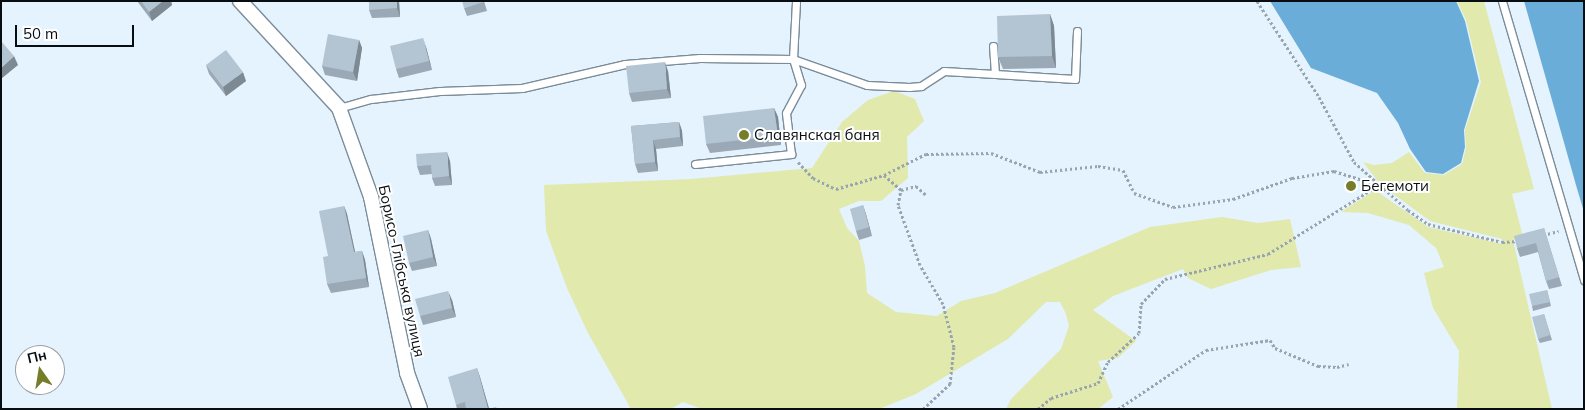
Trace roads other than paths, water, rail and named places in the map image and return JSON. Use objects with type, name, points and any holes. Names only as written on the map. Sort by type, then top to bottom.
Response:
[{"type":"street","name":"Борисо-Глібська вулиця","points":[[240,1],[339,108],[371,197],[407,373],[420,409]]},
{"type":"lane","points":[[695,164],[791,154],[786,113],[802,85],[793,59],[796,1]]},
{"type":"lane","points":[[1502,1],[1584,280]]},
{"type":"lane","points":[[339,108],[371,99],[440,91],[522,88],[624,64],[700,58],[793,59],[866,85],[921,86],[944,70],[1075,80],[1077,30]]},
{"type":"lane","points":[[993,46],[996,74]]},
{"type":"water","points":[[1270,1],[1456,1],[1465,21],[1479,81],[1464,130],[1465,147],[1461,163],[1443,174],[1426,172],[1410,149],[1398,123],[1377,93],[1311,68]]},
{"type":"water","points":[[1524,1],[1584,1],[1584,212],[1576,185]]},
{"type":"place","name":"Славянская баня","points":[[744,135]]},
{"type":"place","name":"Бегемоти","points":[[1351,186]]}]
